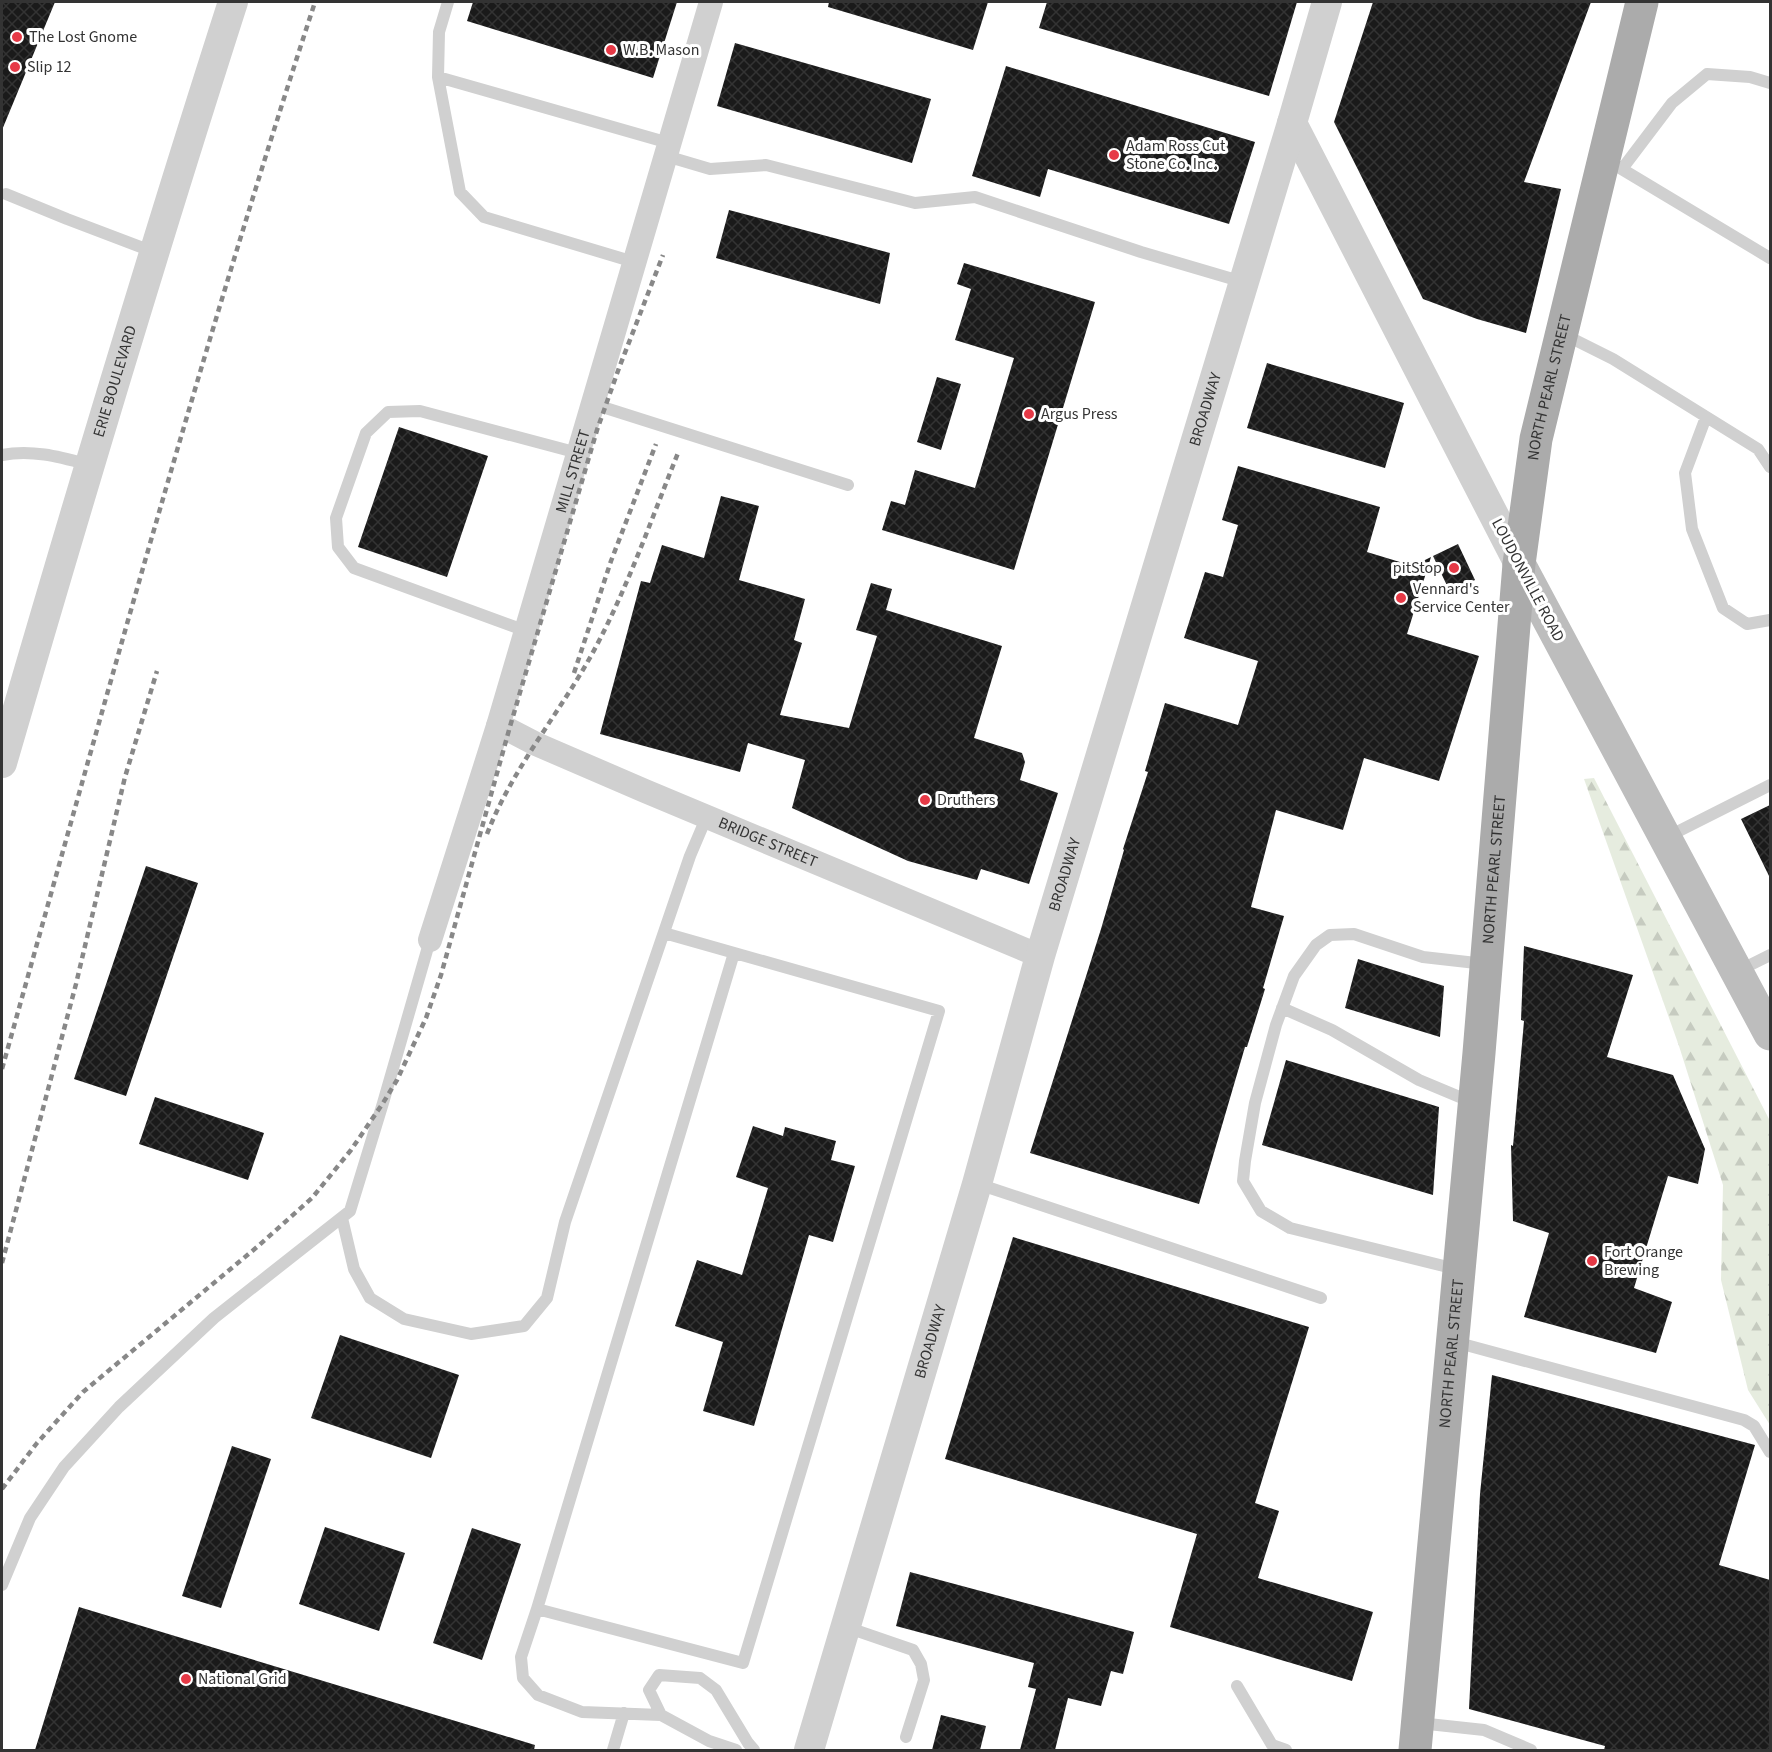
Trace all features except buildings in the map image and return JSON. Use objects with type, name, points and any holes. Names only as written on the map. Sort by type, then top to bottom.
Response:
[{"type":"main road","name":"NORTH PEARL STREET","points":[[1416,1737],[1475,1104],[1519,564],[1536,440],[1562,334],[1613,164],[1642,2]]},
{"type":"main road","name":"LOUDONVILLE ROAD","points":[[1519,564],[1770,1034]]},
{"type":"street","name":"ERIE BOULEVARD","points":[[2,763],[154,252],[233,2]]},
{"type":"street","name":"MILL STREET","points":[[430,940],[498,726],[711,2]]},
{"type":"street","name":"BROADWAY","points":[[808,1750],[977,1184],[1040,956],[1327,2]]},
{"type":"street","name":"LOUDONVILLE ROAD","points":[[1292,123],[1519,564]]},
{"type":"street","name":"BRIDGE STREET","points":[[498,726],[1040,956]]},
{"type":"lane","points":[[448,2],[439,32],[438,77],[460,192],[484,218],[634,262]]},
{"type":"lane","points":[[1770,83],[1750,77],[1707,74],[1672,103],[1613,164],[1770,258]]},
{"type":"lane","points":[[438,77],[668,149],[710,169],[766,165],[915,203],[975,197],[1141,252],[1244,282]]},
{"type":"lane","points":[[6,194],[154,252]]},
{"type":"lane","points":[[1562,334],[1613,359],[1758,449],[1770,467]]},
{"type":"lane","points":[[592,404],[848,485]]},
{"type":"lane","points":[[526,631],[354,567],[338,547],[336,518],[366,433],[388,412],[420,411],[578,453]]},
{"type":"lane","points":[[1706,417],[1685,473],[1692,529],[1724,608],[1747,624],[1770,620]]},
{"type":"lane","points":[[2,455],[29,452],[90,465]]},
{"type":"lane","points":[[1666,838],[1770,785]]},
{"type":"lane","points":[[342,1218],[354,1269],[370,1298],[404,1319],[471,1334],[524,1326],[547,1298],[565,1222],[690,856],[707,816]]},
{"type":"lane","points":[[537,1609],[743,1663],[939,1011],[664,933]]},
{"type":"lane","points":[[1460,1270],[1290,1228],[1261,1211],[1243,1181],[1255,1102],[1276,1025],[1294,976],[1316,945],[1330,935],[1354,934],[1423,957],[1486,964]]},
{"type":"lane","points":[[2,1585],[30,1518],[64,1467],[119,1407],[214,1318],[350,1211],[430,940]]},
{"type":"lane","points":[[734,953],[521,1657],[523,1678],[538,1695],[582,1712],[661,1714],[709,1742],[736,1750]]},
{"type":"lane","points":[[1737,972],[1770,956]]},
{"type":"lane","points":[[1282,1008],[1332,1030],[1419,1080],[1475,1104]]},
{"type":"lane","points":[[977,1184],[1321,1298]]},
{"type":"lane","points":[[1454,1342],[1744,1420],[1754,1426],[1770,1452]]},
{"type":"lane","points":[[845,1627],[913,1650],[921,1664],[924,1680],[906,1737]]},
{"type":"lane","points":[[661,1714],[649,1690],[658,1675],[700,1678],[716,1690],[754,1750]]},
{"type":"lane","points":[[1237,1686],[1272,1745],[1286,1750]]},
{"type":"lane","points":[[613,1750],[624,1713]]},
{"type":"lane","points":[[1416,1737],[1484,1730],[1531,1750]]},
{"type":"green space","points":[[1594,778],[1770,1121],[1770,1425],[1748,1390],[1721,1280],[1723,1185],[1679,1046],[1584,779]]},
{"type":"railway","points":[[2,1069],[192,400],[315,2]]},
{"type":"railway","points":[[2,1489],[37,1443],[83,1392],[257,1247],[312,1198],[351,1150],[397,1080],[426,1018],[441,975],[509,730],[597,430],[663,255]]},
{"type":"railway","points":[[574,673],[611,561],[656,444]]},
{"type":"railway","points":[[487,834],[509,787],[579,676],[605,630],[638,555],[678,453]]},
{"type":"railway","points":[[2,1263],[76,984],[125,777],[157,671]]},
{"type":"place","name":"The Lost Gnome","points":[[17,37]]},
{"type":"place","name":"W.B. Mason","points":[[611,50]]},
{"type":"place","name":"Slip 12","points":[[15,67]]},
{"type":"place","name":"Adam Ross Cut Stone Co. Inc.","points":[[1114,155]]},
{"type":"place","name":"Argus Press","points":[[1029,414]]},
{"type":"place","name":"pitStop","points":[[1454,568]]},
{"type":"place","name":"Vennard's Service Center","points":[[1401,598]]},
{"type":"place","name":"Druthers","points":[[925,800]]},
{"type":"place","name":"Fort Orange Brewing","points":[[1592,1261]]},
{"type":"place","name":"National Grid","points":[[186,1679]]}]
